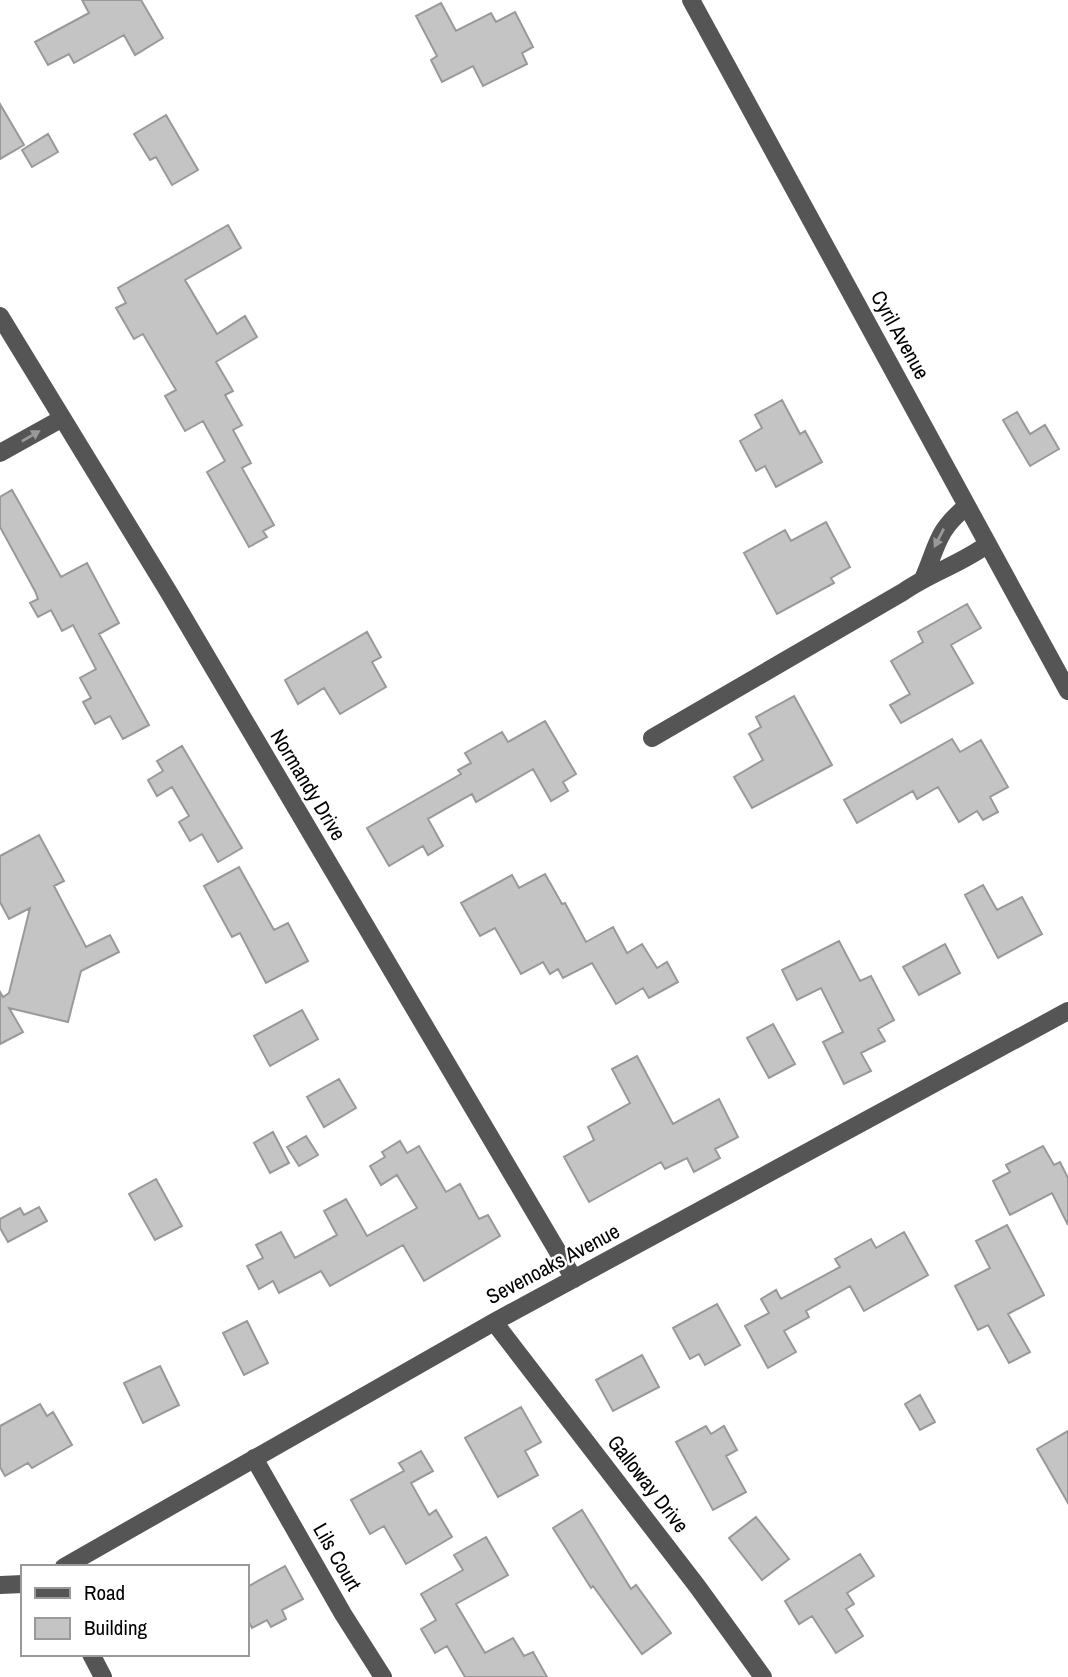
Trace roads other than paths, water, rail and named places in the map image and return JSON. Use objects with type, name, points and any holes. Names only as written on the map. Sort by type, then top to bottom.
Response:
[{"type":"street","name":"Cyril Avenue","points":[[691,0],[1068,691]]},
{"type":"street","name":"Normandy Drive","points":[[0,316],[168,592],[574,1279]]},
{"type":"street","points":[[0,453],[61,419]]},
{"type":"street","points":[[923,579],[938,537],[967,506]]},
{"type":"street","points":[[652,738],[923,579],[953,567],[988,544]]},
{"type":"street","name":"Sevenoaks Avenue","points":[[67,1565],[494,1322],[1068,1011]]},
{"type":"street","name":"Galloway Drive","points":[[494,1322],[697,1586],[763,1677]]},
{"type":"street","name":"Lils Court","points":[[254,1458],[383,1677]]},
{"type":"street","points":[[0,1585],[21,1584]]},
{"type":"street","points":[[92,1656],[103,1677]]}]
